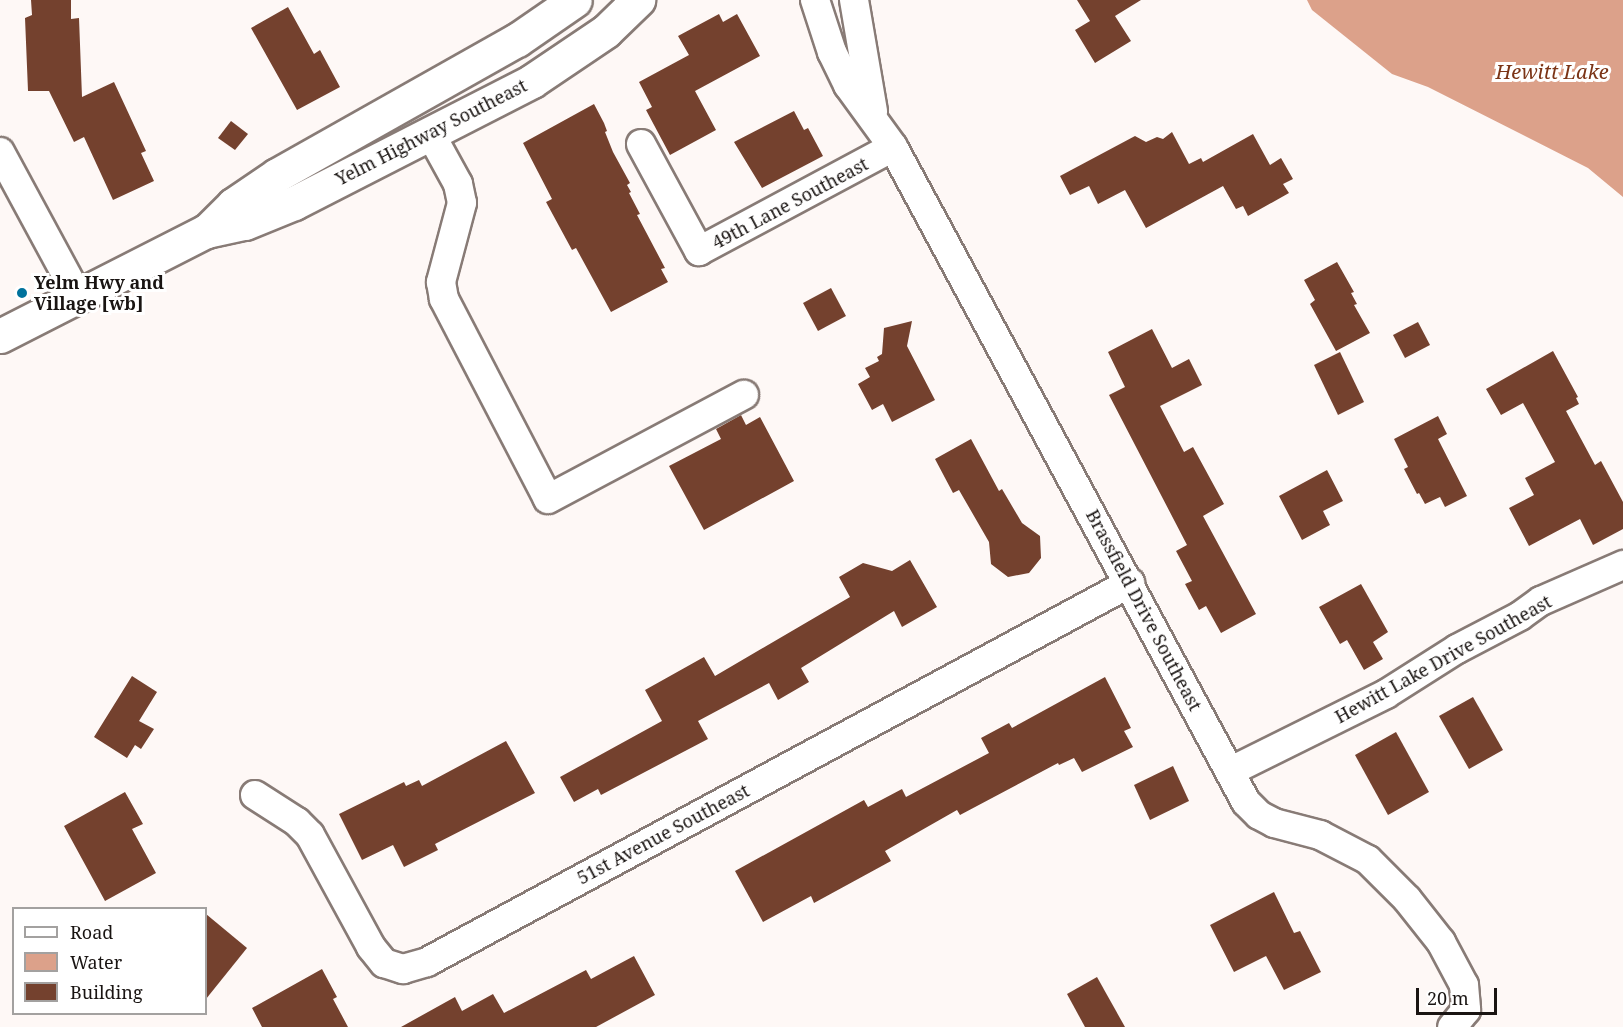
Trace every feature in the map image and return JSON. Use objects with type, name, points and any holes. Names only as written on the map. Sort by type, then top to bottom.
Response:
[{"type":"main road","name":"Yelm Highway Southeast","points":[[206,231],[233,205],[277,176],[517,40],[575,0]]},
{"type":"main road","name":"Yelm Highway Southeast","points":[[0,336],[206,231],[245,224],[294,203],[532,81],[606,31],[638,0]]},
{"type":"street","name":"Brassfield Drive Southeast","points":[[815,0],[832,51],[848,85],[875,119],[893,147],[1246,802],[1259,814],[1274,823],[1320,835],[1368,860],[1407,899],[1441,942],[1464,985],[1466,1010],[1452,1027]]},
{"type":"street","name":"Brassfield Drive Southeast","points":[[854,0],[861,27],[867,90],[875,119]]},
{"type":"street","points":[[430,133],[458,184],[462,202],[441,282],[444,299],[548,499],[744,395]]},
{"type":"street","name":"49th Lane Southeast","points":[[640,144],[699,251],[893,147]]},
{"type":"street","points":[[0,152],[78,296]]},
{"type":"street","name":"Hewitt Lake Drive Southeast","points":[[1231,771],[1386,694],[1457,650],[1521,616],[1541,601],[1623,565]]},
{"type":"street","name":"51st Avenue Southeast","points":[[255,795],[297,822],[310,835],[370,947],[384,963],[403,969],[427,962],[1130,583]]},
{"type":"water","name":"Hewitt Lake","points":[[1307,0],[1623,0],[1623,197],[1588,168],[1428,87],[1392,74],[1312,10]]},
{"type":"building","points":[[31,0],[71,0],[71,19],[79,18],[82,97],[114,82],[146,151],[141,153],[154,181],[113,200],[84,137],[74,142],[49,91],[28,91],[25,18],[32,15]]},
{"type":"building","points":[[1077,0],[1141,0],[1115,16],[1131,41],[1095,63],[1075,30],[1090,21]]},
{"type":"building","points":[[288,7],[314,54],[320,50],[340,87],[297,110],[251,28]]},
{"type":"building","points":[[719,14],[723,22],[737,14],[760,56],[695,91],[716,130],[670,155],[646,110],[652,107],[639,82],[689,55],[678,36]]},
{"type":"building","points":[[594,104],[604,123],[613,152],[630,183],[627,185],[640,214],[637,215],[665,268],[661,269],[668,282],[611,312],[576,248],[572,250],[546,202],[552,199],[523,143]]},
{"type":"building","points":[[794,111],[804,130],[808,128],[823,156],[762,188],[734,142]]},
{"type":"building","points":[[231,121],[248,134],[235,150],[218,138]]},
{"type":"building","points":[[1172,132],[1189,164],[1201,158],[1203,162],[1253,134],[1270,165],[1281,158],[1293,179],[1283,184],[1289,193],[1248,216],[1243,206],[1236,209],[1223,186],[1146,228],[1125,190],[1098,204],[1089,186],[1070,195],[1060,176],[1135,136],[1146,142],[1157,137],[1163,139]]},
{"type":"building","points":[[1337,262],[1354,292],[1351,293],[1357,304],[1354,305],[1370,333],[1336,351],[1310,304],[1315,300],[1304,280]]},
{"type":"building","points":[[831,288],[846,316],[818,331],[803,303]]},
{"type":"building","points":[[912,321],[907,346],[935,400],[892,422],[883,404],[872,410],[858,384],[870,377],[865,368],[879,361],[877,357],[882,354],[884,328]]},
{"type":"building","points":[[1418,322],[1430,345],[1405,358],[1393,335]]},
{"type":"building","points":[[1152,329],[1172,368],[1189,359],[1202,385],[1160,406],[1184,452],[1193,447],[1224,504],[1203,516],[1256,614],[1221,633],[1206,606],[1199,610],[1185,584],[1192,581],[1176,551],[1187,545],[1109,395],[1125,387],[1108,352]]},
{"type":"building","points":[[1553,351],[1578,397],[1576,398],[1579,404],[1566,411],[1595,465],[1601,461],[1623,502],[1623,529],[1593,545],[1580,519],[1529,546],[1509,508],[1534,495],[1525,478],[1555,462],[1523,403],[1501,415],[1486,389]]},
{"type":"building","points":[[1340,352],[1364,402],[1338,415],[1314,365]]},
{"type":"building","points":[[741,415],[746,425],[760,417],[794,481],[704,530],[669,466],[721,439],[716,429]]},
{"type":"building","points":[[1438,416],[1447,434],[1438,439],[1467,496],[1445,507],[1440,497],[1425,504],[1419,493],[1417,494],[1404,469],[1408,467],[1394,439]]},
{"type":"building","points":[[971,439],[999,491],[1002,489],[1022,523],[1040,536],[1041,558],[1029,573],[1008,577],[991,564],[989,542],[959,490],[953,493],[935,459]]},
{"type":"building","points":[[1327,470],[1343,501],[1323,511],[1330,525],[1302,540],[1279,496]]},
{"type":"building","points":[[910,560],[937,607],[902,627],[894,611],[801,668],[809,682],[778,700],[769,683],[698,721],[708,739],[601,795],[598,789],[574,802],[560,777],[662,721],[645,690],[704,657],[715,676],[850,597],[839,577],[863,563],[892,571]]},
{"type":"building","points":[[1361,584],[1388,632],[1373,642],[1383,659],[1364,670],[1347,640],[1340,644],[1319,607]]},
{"type":"building","points":[[132,676],[157,692],[139,721],[154,729],[141,749],[135,745],[127,758],[94,737]]},
{"type":"building","points":[[1105,677],[1131,728],[1124,731],[1133,747],[1082,772],[1074,758],[1059,765],[1058,763],[960,815],[957,810],[885,851],[891,861],[814,903],[811,896],[763,922],[735,871],[864,800],[868,807],[902,789],[906,797],[989,753],[981,738],[1009,723],[1012,728]]},
{"type":"building","points":[[1473,697],[1503,750],[1469,769],[1439,716]]},
{"type":"building","points":[[1396,732],[1429,792],[1388,815],[1355,755]]},
{"type":"building","points":[[506,741],[535,793],[435,844],[438,850],[404,867],[393,845],[362,860],[339,814],[404,782],[406,786],[419,780],[422,786]]},
{"type":"building","points":[[1173,766],[1189,801],[1150,820],[1134,785]]},
{"type":"building","points":[[125,792],[143,824],[132,829],[156,873],[105,901],[64,826]]},
{"type":"building","points":[[1274,892],[1294,933],[1300,931],[1321,972],[1284,990],[1266,956],[1234,972],[1210,925]]},
{"type":"building","points":[[207,915],[247,948],[207,998]]},
{"type":"building","points":[[634,956],[655,995],[596,1027],[401,1027],[455,997],[462,1011],[493,994],[504,1013],[586,970],[591,979]]},
{"type":"building","points":[[322,969],[337,997],[333,999],[348,1027],[262,1027],[252,1008]]},
{"type":"building","points":[[1097,977],[1125,1027],[1085,1027],[1067,994]]},
{"type":"place","name":"Yelm Hwy and Village [wb]","points":[[22,293]]}]
